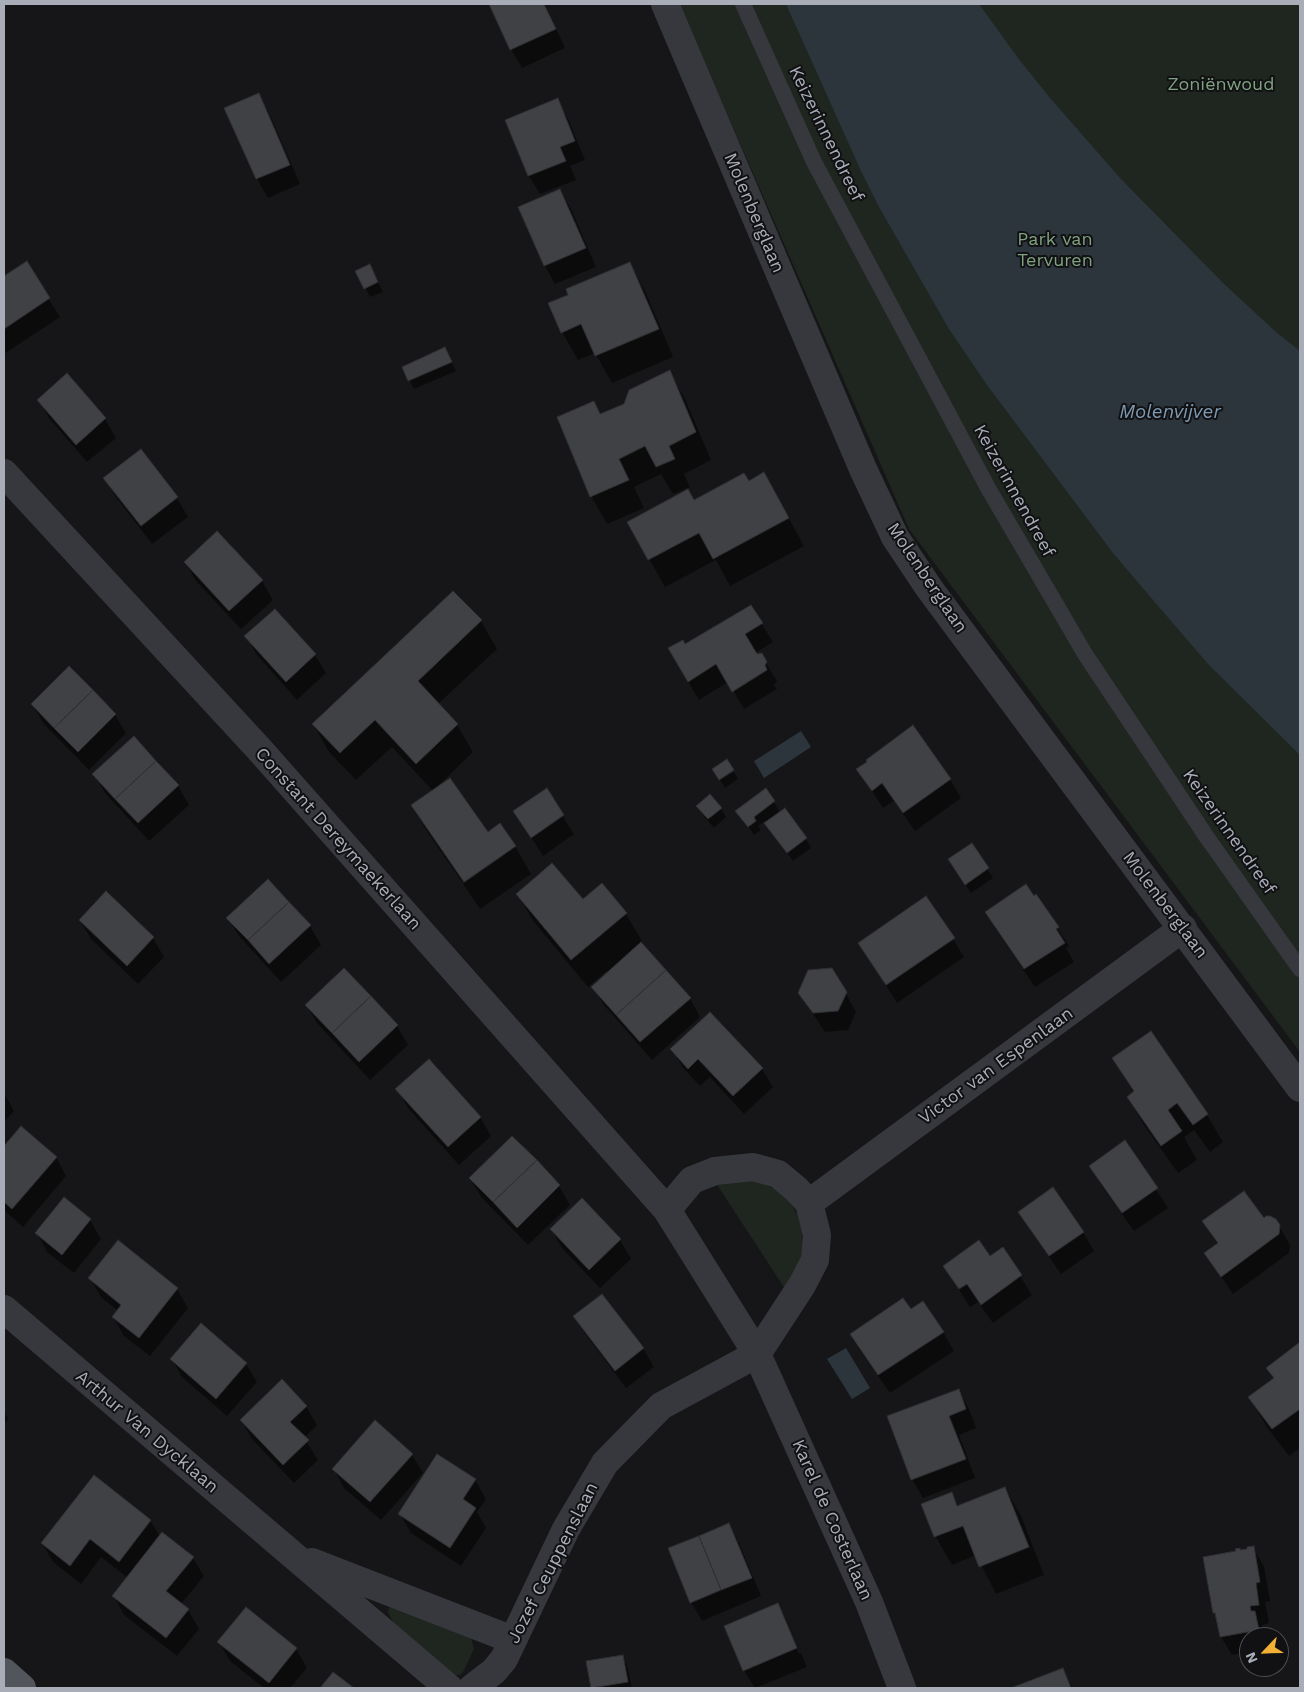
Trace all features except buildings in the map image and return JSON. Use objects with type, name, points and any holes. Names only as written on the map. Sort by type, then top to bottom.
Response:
[{"type":"main road","points":[[4,1672],[22,1688]]},
{"type":"street","name":"Molenberglaan","points":[[665,4],[860,460],[895,537],[929,588],[1300,1088]]},
{"type":"street","name":"Constant Dereymaekerlaan","points":[[4,473],[259,749],[667,1210],[757,1354]]},
{"type":"street","name":"Victor van Espenlaan","points":[[809,1203],[1182,928]]},
{"type":"street","points":[[667,1210],[692,1180],[715,1171],[754,1167],[778,1174],[796,1188],[809,1203],[817,1235],[815,1260],[802,1285],[757,1354]]},
{"type":"street","name":"Arthur Van Dycklaan","points":[[4,1309],[449,1688]]},
{"type":"street","name":"Jozef Ceuppenslaan","points":[[472,1688],[494,1671],[504,1659],[566,1529],[605,1463],[661,1406],[757,1354]]},
{"type":"street","name":"Karel de Costerlaan","points":[[757,1354],[869,1602],[902,1688]]},
{"type":"street","name":"Arthur Van Dycklaan","points":[[291,1554],[513,1640]]},
{"type":"lane","name":"Keizerinnendreef","points":[[743,4],[814,162],[988,488],[1085,654],[1206,836],[1300,969]]},
{"type":"green space","name":"Park van Tervuren","points":[[679,4],[1300,4],[1300,1052],[909,529]]},
{"type":"green space","points":[[714,1180],[756,1181],[775,1189],[789,1200],[798,1216],[804,1250],[789,1295]]},
{"type":"green space","points":[[394,1604],[471,1638],[474,1649],[460,1675],[455,1675],[395,1626],[388,1612],[389,1608]]},
{"type":"water","name":"Molenvijver","points":[[786,4],[979,4],[1050,98],[1121,179],[1223,283],[1276,332],[1300,351],[1300,755],[1209,665],[1113,553],[987,385],[949,329],[879,207]]},
{"type":"water","points":[[801,731],[811,747],[764,778],[754,761]]},
{"type":"water","points":[[846,1348],[870,1388],[852,1399],[827,1359]]},
{"type":"park label","name":"Zoniënwoud","points":[[1221,85]]}]
